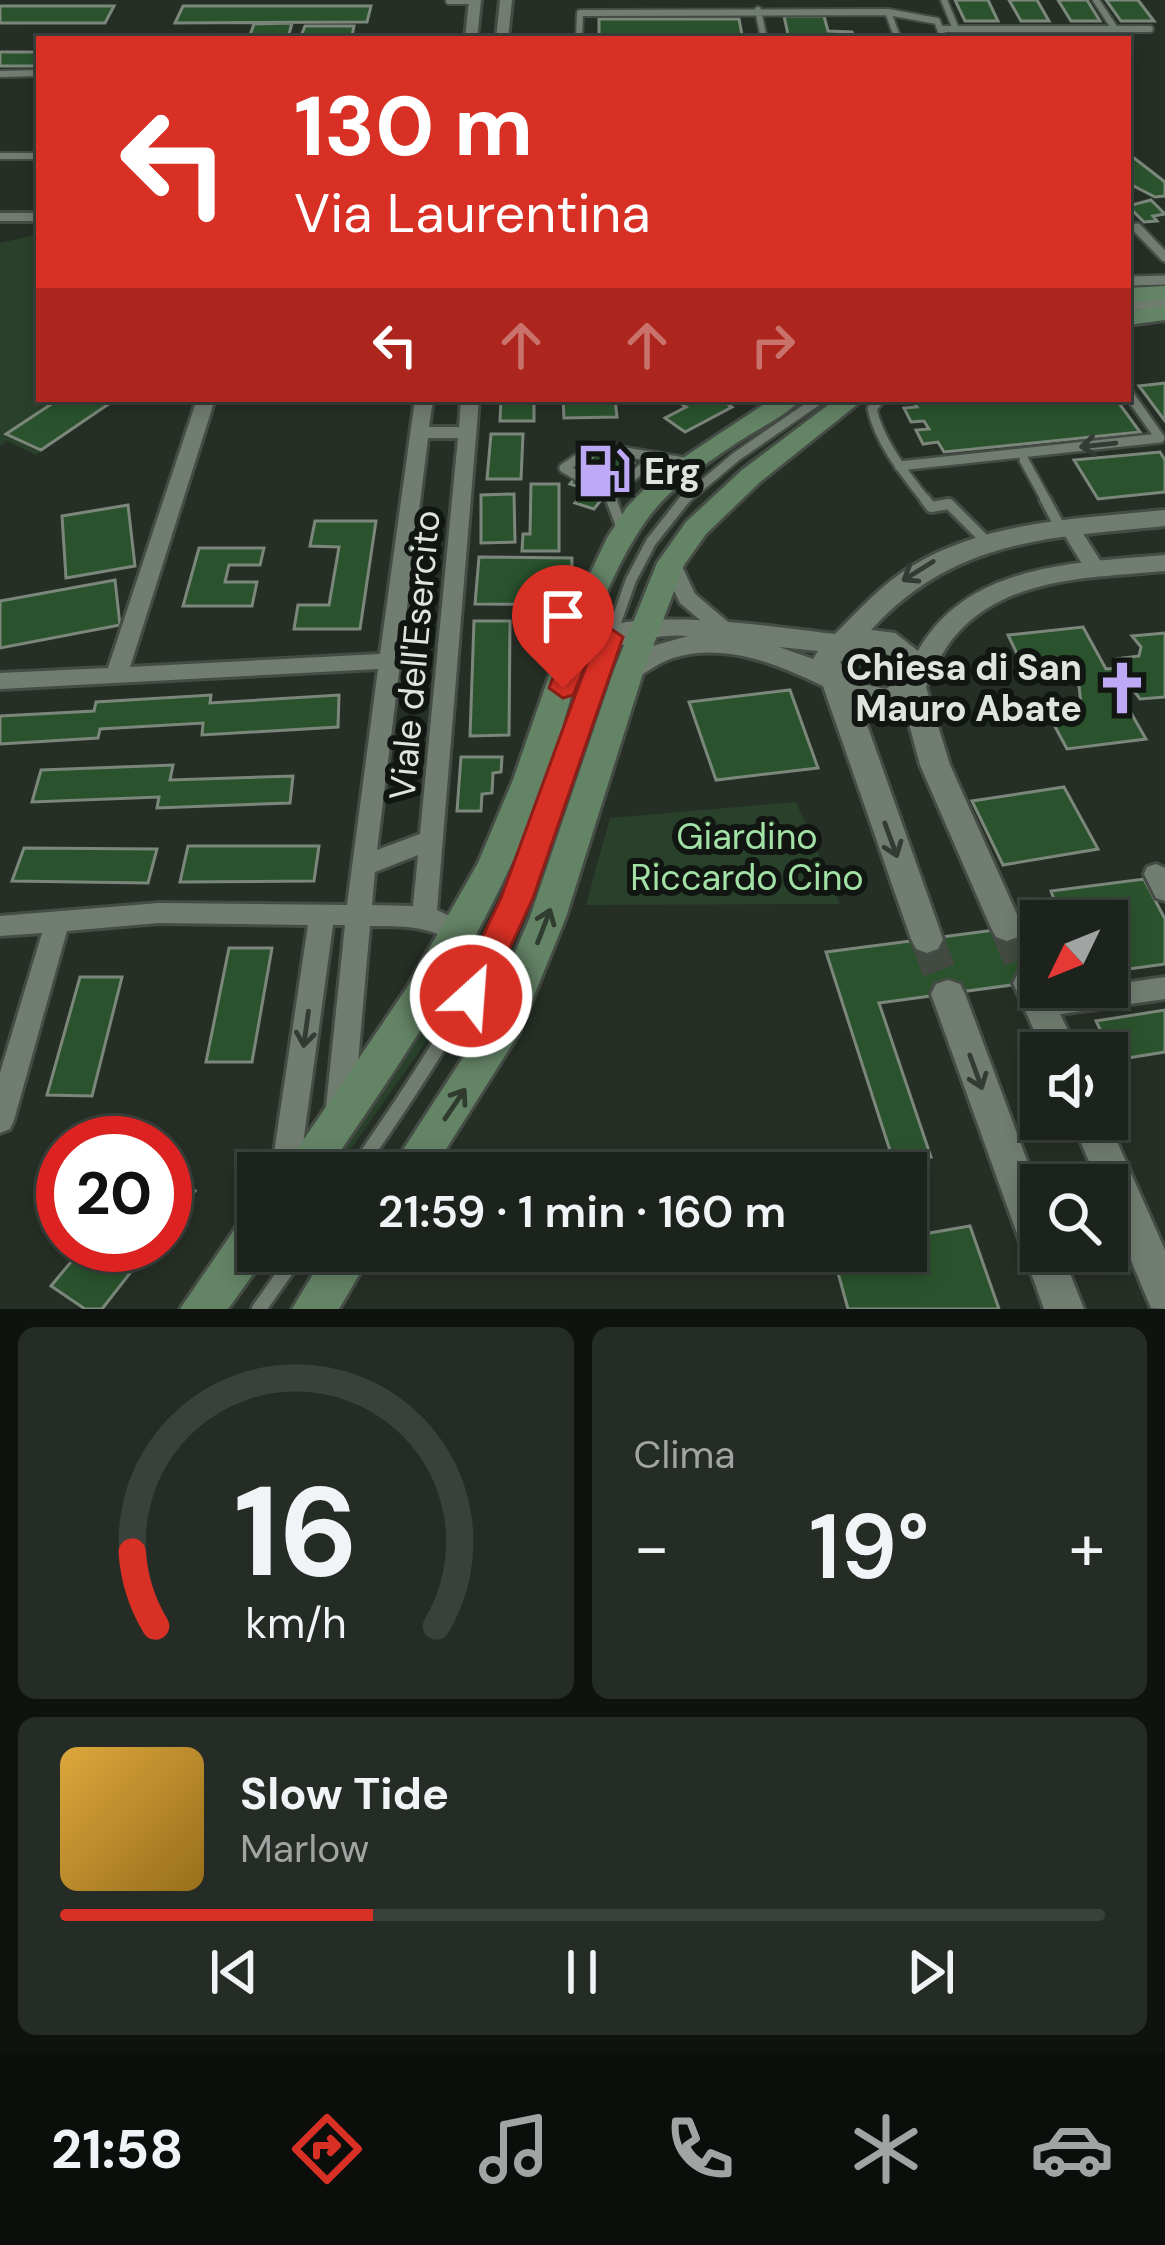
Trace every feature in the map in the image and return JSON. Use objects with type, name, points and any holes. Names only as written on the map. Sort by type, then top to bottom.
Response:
[{"type":"main road","points":[[1131,295],[1165,292]]},
{"type":"main road","points":[[1131,318],[1165,313]]},
{"type":"main road","points":[[316,1152],[414,1012],[460,934],[535,768],[602,572],[624,533],[645,503],[694,463],[785,402]]},
{"type":"main road","points":[[422,1152],[500,1034],[548,917],[629,670],[671,563],[696,528],[751,476],[848,402]]},
{"type":"main road","points":[[202,1309],[237,1261]]},
{"type":"main road","points":[[314,1309],[338,1272]]},
{"type":"street","points":[[471,36],[475,0],[506,0],[502,36]]},
{"type":"street","points":[[0,217],[36,217]]},
{"type":"street","points":[[117,674],[205,402]]},
{"type":"street","name":"Viale dell'Esercito","points":[[339,1120],[363,866],[424,402]]},
{"type":"street","name":"Viale dell'Esercito","points":[[424,916],[470,402]]},
{"type":"street","points":[[420,433],[467,432]]},
{"type":"street","points":[[927,939],[826,660],[906,578],[941,557],[987,542],[1165,518]]},
{"type":"street","points":[[1065,529],[1096,570]]},
{"type":"street","points":[[671,563],[687,598],[726,631]]},
{"type":"street","points":[[629,670],[661,648],[698,643],[788,660],[836,684],[884,700],[913,684],[945,630],[982,600],[1027,581],[1165,563]]},
{"type":"street","points":[[576,650],[644,628],[691,625],[842,642],[873,637],[898,645],[914,662],[913,684],[935,765],[1007,928]]},
{"type":"street","points":[[0,681],[390,661]]},
{"type":"street","points":[[363,866],[432,839]]},
{"type":"street","points":[[287,1152],[322,913]]},
{"type":"street","points":[[0,926],[136,914],[424,916],[460,934],[486,968],[500,1034]]},
{"type":"street","points":[[0,1120],[58,920]]},
{"type":"street","points":[[1128,993],[1165,988]]},
{"type":"street","points":[[948,994],[1020,1192]]},
{"type":"street","points":[[1098,1140],[1165,1294]]},
{"type":"street","points":[[1050,1272],[1064,1309]]},
{"type":"lane","points":[[449,1],[475,0]]},
{"type":"lane","points":[[944,0],[956,28]]},
{"type":"lane","points":[[1096,0],[1115,29]]},
{"type":"lane","points":[[758,10],[763,36]]},
{"type":"lane","points":[[579,36],[580,13],[758,10],[888,12],[928,18],[943,36]]},
{"type":"lane","points":[[888,12],[897,36]]},
{"type":"lane","points":[[940,28],[1150,29]]},
{"type":"lane","points":[[0,74],[36,74]]},
{"type":"lane","points":[[0,156],[36,154]]},
{"type":"lane","points":[[1137,228],[1165,257]]},
{"type":"lane","points":[[1131,281],[1165,280]]},
{"type":"lane","points":[[1131,306],[1165,303]]},
{"type":"lane","points":[[899,466],[1160,438],[1131,397]]},
{"type":"lane","points":[[368,1152],[449,1034],[486,968],[522,885],[640,560],[671,515],[816,402]]},
{"type":"lane","points":[[878,402],[872,409],[874,418],[899,466],[931,507],[949,504],[987,542]]},
{"type":"lane","points":[[624,533],[609,494],[564,467],[596,447],[694,463]]},
{"type":"lane","points":[[609,494],[657,457]]},
{"type":"lane","points":[[1024,460],[1065,529]]},
{"type":"lane","points":[[259,1309],[285,1272]]},
{"type":"green space","points":[[36,235],[36,402],[115,402],[36,455],[7,441],[0,446],[0,243]]},
{"type":"green space","points":[[875,648],[894,657],[898,680],[881,689],[850,682],[840,667],[841,659],[854,649]]},
{"type":"green space","name":"Giardino Riccardo Cino","points":[[796,802],[840,904],[586,905],[610,818]]},
{"type":"green space","points":[[447,984],[457,989],[349,1152],[334,1152]]},
{"type":"building","points":[[955,0],[988,0],[998,21],[965,21]]},
{"type":"building","points":[[1009,0],[1037,0],[1049,21],[1021,21]]},
{"type":"building","points":[[1058,0],[1087,0],[1100,21],[1071,21]]},
{"type":"building","points":[[1106,0],[1138,0],[1154,21],[1121,21]]},
{"type":"building","points":[[0,6],[114,6],[105,23],[0,23]]},
{"type":"building","points":[[183,6],[371,6],[367,22],[175,23]]},
{"type":"building","points":[[784,16],[824,16],[828,31],[854,36],[788,36]]},
{"type":"building","points":[[599,19],[739,19],[742,35],[599,35]]},
{"type":"building","points":[[292,23],[289,36],[250,36],[254,24]]},
{"type":"building","points":[[305,26],[354,26],[352,36],[301,36]]},
{"type":"building","points":[[955,34],[1101,36],[956,36]]},
{"type":"building","points":[[0,52],[36,52],[36,66],[0,66]]},
{"type":"building","points":[[1131,160],[1165,182],[1165,196],[1155,197],[1131,185]]},
{"type":"building","points":[[1151,200],[1165,214],[1153,216],[1157,221],[1144,222],[1131,205]]},
{"type":"building","points":[[1165,383],[1165,421],[1139,386]]},
{"type":"building","points":[[54,402],[112,402],[41,450],[6,434]]},
{"type":"building","points":[[501,402],[534,402],[534,421],[500,421]]},
{"type":"building","points":[[563,402],[615,402],[617,417],[564,418]]},
{"type":"building","points":[[678,402],[724,402],[732,407],[685,432],[665,418],[686,407]]},
{"type":"building","points":[[913,402],[1118,402],[1140,432],[944,452],[938,442],[923,444],[916,430],[929,429],[924,421],[911,422],[904,408],[917,407]]},
{"type":"building","points":[[491,434],[523,434],[521,479],[487,479]]},
{"type":"building","name":"Erg","points":[[597,451],[634,463],[616,485],[598,480],[589,490],[570,484]]},
{"type":"building","points":[[1160,452],[1165,460],[1165,492],[1098,499],[1074,460]]},
{"type":"building","points":[[531,484],[559,484],[559,551],[522,551],[523,534],[530,534]]},
{"type":"building","points":[[586,489],[605,495],[594,509],[575,503]]},
{"type":"building","points":[[514,494],[515,542],[481,543],[481,495]]},
{"type":"building","points":[[128,505],[135,566],[66,578],[62,516]]},
{"type":"building","points":[[315,521],[376,521],[360,629],[294,629],[298,605],[329,605],[339,547],[310,546]]},
{"type":"building","points":[[199,548],[264,548],[260,565],[229,565],[225,582],[257,582],[252,606],[183,606]]},
{"type":"building","points":[[479,557],[572,558],[571,605],[475,604]]},
{"type":"building","points":[[115,580],[120,625],[0,648],[0,601]]},
{"type":"building","points":[[474,621],[510,621],[509,735],[470,736]]},
{"type":"building","points":[[527,621],[561,622],[551,644],[525,644]]},
{"type":"building","name":"Chiesa di San Mauro Abate","points":[[1083,627],[1106,669],[1121,668],[1116,659],[1139,656],[1141,647],[1132,636],[1165,633],[1165,697],[1140,699],[1134,691],[1119,692],[1146,739],[1067,749],[1053,723],[1070,717],[1081,704],[1079,686],[1053,663],[1019,658],[1008,635]]},
{"type":"building","points":[[790,690],[818,768],[716,780],[689,702]]},
{"type":"building","points":[[211,695],[210,703],[339,695],[338,727],[202,735],[203,723],[100,729],[98,738],[0,744],[0,716],[94,711],[96,702]]},
{"type":"building","points":[[461,757],[502,757],[501,772],[493,773],[492,793],[482,794],[481,811],[457,811]]},
{"type":"building","points":[[173,765],[170,780],[293,776],[290,803],[157,808],[159,797],[32,802],[41,770]]},
{"type":"building","points":[[1064,787],[1098,849],[1003,865],[972,801]]},
{"type":"building","points":[[188,846],[319,846],[314,881],[180,882]]},
{"type":"building","points":[[24,848],[157,849],[148,883],[12,881]]},
{"type":"building","points":[[1144,879],[1165,919],[1165,964],[1128,969],[1128,900],[1054,900],[1051,891]]},
{"type":"building","points":[[1020,927],[1020,984],[879,1003],[931,1157],[927,1152],[890,1152],[826,952]]},
{"type":"building","points":[[229,948],[272,948],[252,1062],[206,1062]]},
{"type":"building","points":[[80,977],[122,977],[92,1096],[47,1095]]},
{"type":"building","points":[[1165,1010],[1165,1052],[1128,1058],[1128,1032],[1101,1032],[1096,1021]]},
{"type":"building","points":[[970,1226],[999,1309],[848,1309],[838,1272],[927,1272],[927,1233]]},
{"type":"building","points":[[63,1272],[131,1272],[102,1309],[85,1309],[51,1286]]},
{"type":"tunnel","points":[[1007,928],[1020,959]]},
{"type":"tunnel","points":[[927,939],[948,994]]},
{"type":"place","name":"Erg","points":[[604,471]]},
{"type":"place","name":"Chiesa di San Mauro Abate","points":[[1122,688]]},
{"type":"route","points":[[471,996],[517,898],[610,637],[576,650],[563,688]]}]
